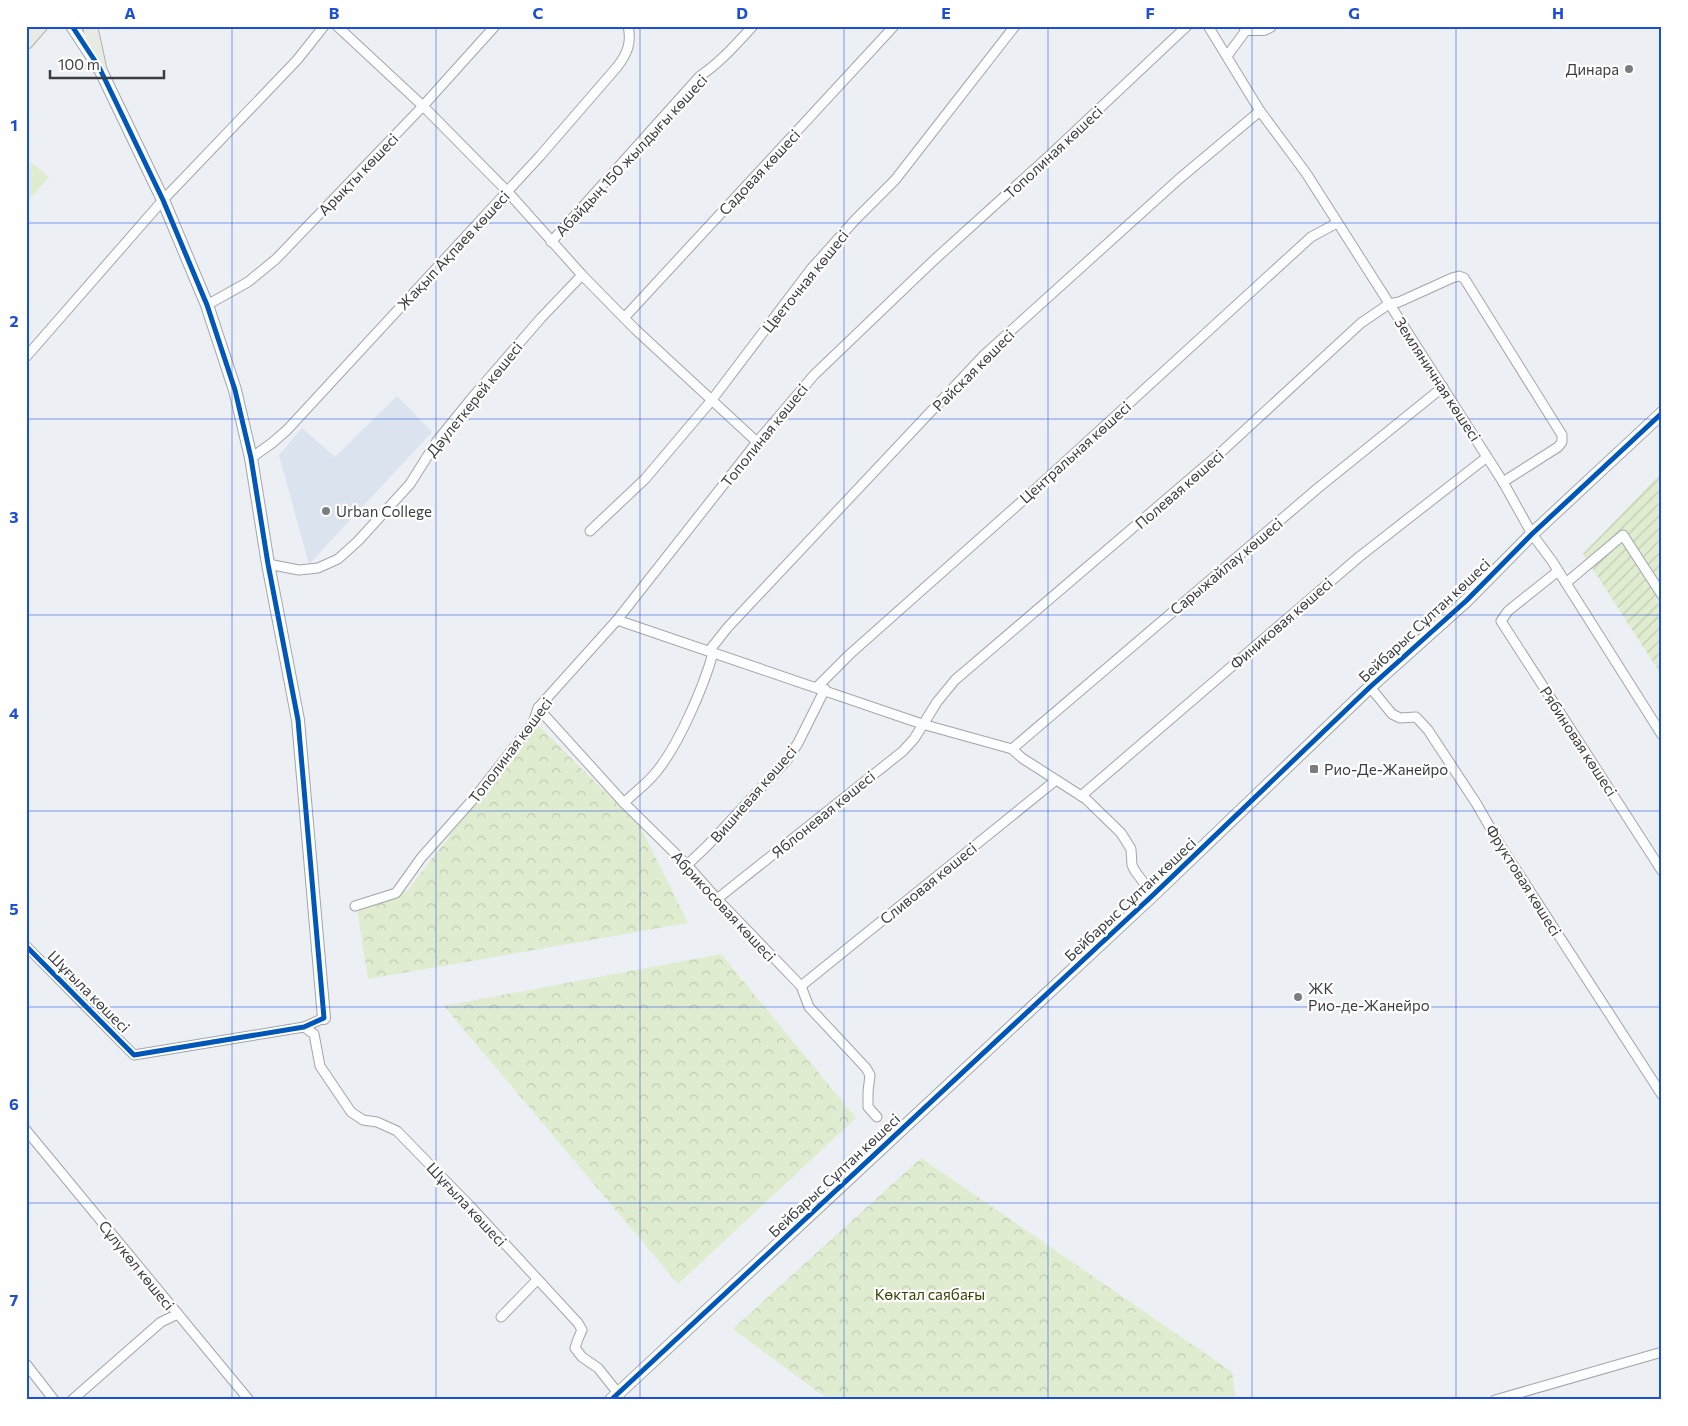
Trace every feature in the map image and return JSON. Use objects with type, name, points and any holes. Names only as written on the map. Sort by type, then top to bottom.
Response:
[{"type":"main road","points":[[26,42],[40,26]]},
{"type":"main road","points":[[90,26],[99,67]]},
{"type":"street","points":[[72,26],[99,67],[163,200],[207,305],[235,390],[251,458],[268,564],[298,720],[324,1018],[304,1027]]},
{"type":"street","points":[[26,357],[163,200],[297,60],[324,26]]},
{"type":"street","points":[[337,26],[423,106],[507,191],[551,242],[624,318],[757,442]]},
{"type":"street","name":"Арықты көшесі","points":[[207,305],[248,282],[276,259],[423,106],[495,26]]},
{"type":"street","name":"Жақып Ақпаев көшесі","points":[[251,458],[287,430],[540,156],[622,62],[630,45],[628,26]]},
{"type":"street","name":"Абайдың 150 жылдығы көшесі","points":[[551,242],[700,76],[713,68],[753,26]]},
{"type":"street","name":"Садовая көшесі","points":[[624,318],[894,26]]},
{"type":"street","name":"Цветочная көшесі","points":[[590,531],[645,479],[711,401],[811,269],[855,220],[895,180],[1015,26]]},
{"type":"street","name":"Тополиная көшесі","points":[[354,906],[396,893],[421,858],[476,796],[533,723],[538,708],[617,620],[757,442],[814,375],[933,261],[1050,155],[1187,26]]},
{"type":"street","name":"Земляничная көшесі","points":[[1208,26],[1260,111],[1306,173],[1390,304],[1503,482],[1532,534],[1566,583],[1662,735]]},
{"type":"street","points":[[1227,56],[1246,27],[1264,29],[1270,26]]},
{"type":"street","name":"Райская көшесі","points":[[624,803],[656,773],[666,759],[685,723],[709,669],[711,652],[728,626],[984,355],[1179,179],[1260,111]]},
{"type":"street","name":"Центральная көшесі","points":[[821,688],[850,654],[1037,487],[1311,237],[1337,223]]},
{"type":"street","name":"Дәулеткерей көшесі","points":[[268,564],[298,570],[318,568],[338,559],[358,541],[410,484],[437,441],[471,399],[541,318],[582,275]]},
{"type":"street","name":"Полевая көшесі","points":[[922,724],[955,680],[1218,455],[1361,323],[1390,304],[1399,302],[1459,276],[1464,278],[1562,435],[1562,442],[1558,447],[1503,482]]},
{"type":"street","name":"Сарыжайлау көшесі","points":[[1012,749],[1318,488],[1443,387]]},
{"type":"street","name":"Бейбарыс Сұлтан көшесі","points":[[615,1396],[1153,895],[1370,688],[1466,600],[1532,534],[1662,413]]},
{"type":"street","name":"Финиковая көшесі","points":[[1081,796],[1358,557],[1487,457]]},
{"type":"street","points":[[1566,583],[1622,535],[1662,595]]},
{"type":"street","name":"Рябиновая көшесі","points":[[1558,571],[1508,611],[1501,621],[1662,871]]},
{"type":"street","points":[[617,620],[922,724],[1012,749],[1022,758],[1081,796],[1121,833],[1131,849],[1132,865],[1153,895]]},
{"type":"street","name":"Вишневая көшесі","points":[[686,865],[707,846],[786,760],[798,742],[821,688]]},
{"type":"street","name":"Фруктовая көшесі","points":[[1370,688],[1392,714],[1400,718],[1416,717],[1428,730],[1662,1095]]},
{"type":"street","name":"Абрикосовая көшесі","points":[[538,708],[624,803],[801,986],[809,1007],[866,1068],[870,1075],[868,1108],[877,1117]]},
{"type":"street","name":"Яблоневая көшесі","points":[[717,899],[903,751],[914,739],[922,724]]},
{"type":"street","name":"Сливовая көшесі","points":[[801,986],[1056,780]]},
{"type":"street","name":"Шұғыла көшесі","points":[[26,946],[134,1055],[304,1027],[314,1034],[320,1066],[351,1112],[363,1120],[377,1122],[397,1131],[471,1207],[578,1323],[582,1330],[575,1348],[582,1357],[598,1368],[615,1396]]},
{"type":"street","name":"Сұлукөл көшесі","points":[[26,1130],[249,1400]]},
{"type":"street","points":[[501,1317],[537,1280]]},
{"type":"street","points":[[72,1400],[161,1322],[178,1314]]},
{"type":"street","points":[[1495,1400],[1662,1352]]},
{"type":"street","points":[[26,1364],[54,1400]]},
{"type":"shaded area","name":"Urban College","points":[[397,396],[432,432],[309,564],[279,455],[302,428],[335,457]]},
{"type":"green space","points":[[31,162],[49,177],[26,203],[26,168]]},
{"type":"green space","points":[[1662,472],[1662,676],[1583,554]]},
{"type":"green space","points":[[536,723],[641,828],[688,923],[368,979],[357,909],[408,890]]},
{"type":"green space","points":[[721,954],[856,1118],[678,1284],[444,1006]]},
{"type":"green space","name":"Көктал саябағы","points":[[921,1158],[1232,1372],[1236,1400],[829,1400],[733,1329]]},
{"type":"cycle path","points":[[26,946],[134,1055],[304,1027],[324,1018],[298,720],[268,564],[251,458],[235,390],[207,305],[163,200],[99,67],[72,26]]},
{"type":"cycle path","points":[[611,1400],[1153,895],[1370,687],[1466,601],[1532,534],[1662,413]]},
{"type":"place","name":"Динара","points":[[1629,69]]},
{"type":"place","name":"Urban College","points":[[326,511]]},
{"type":"place","name":"Рио-Де-Жанейро","points":[[1314,769]]},
{"type":"place","name":"ЖК Рио-де-Жанейро","points":[[1298,997]]}]
